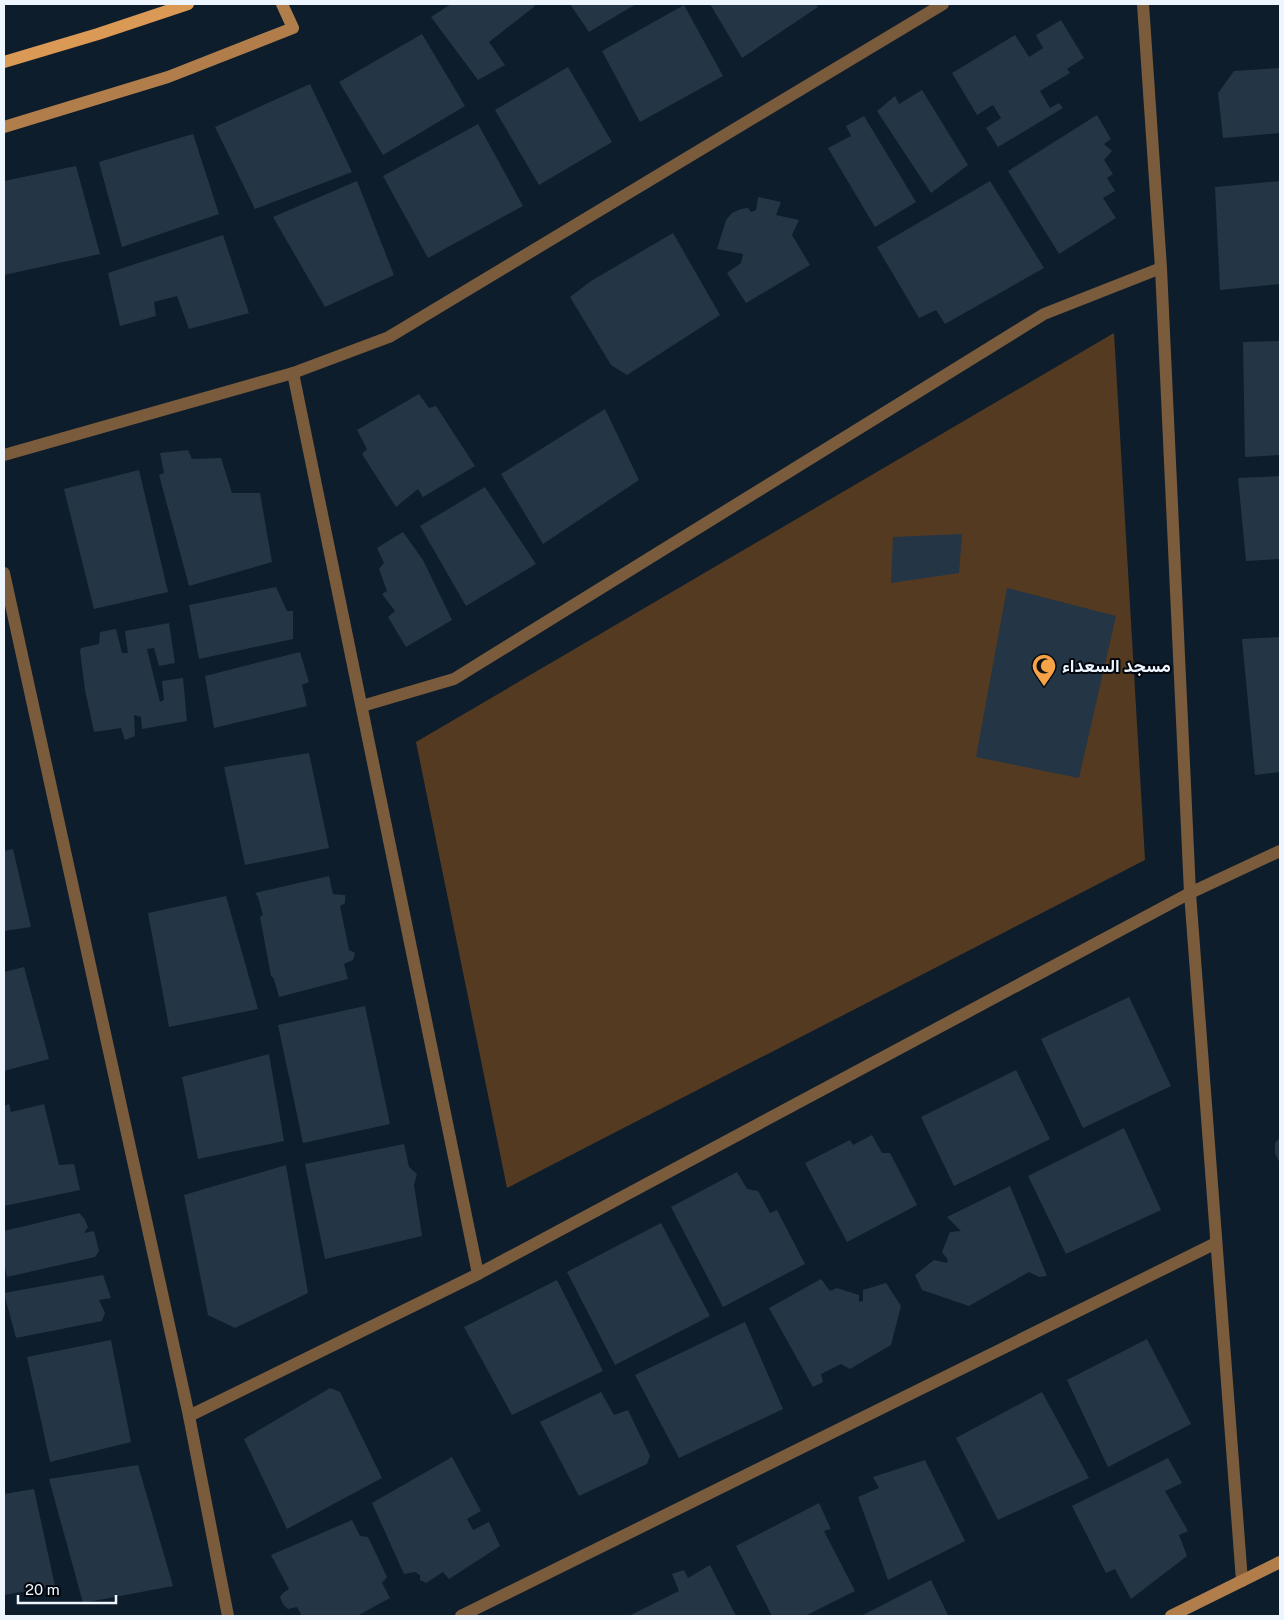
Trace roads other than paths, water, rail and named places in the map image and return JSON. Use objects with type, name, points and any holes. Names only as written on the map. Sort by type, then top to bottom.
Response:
[{"type":"main road","points":[[4,62],[98,34],[188,4]]},
{"type":"street","points":[[4,127],[168,77],[292,28],[282,4]]},
{"type":"street","points":[[4,455],[293,372],[389,337],[943,4]]},
{"type":"street","points":[[1143,4],[1161,268],[1190,893],[1242,1581]]},
{"type":"street","points":[[362,706],[454,679],[1044,314],[1161,268]]},
{"type":"street","points":[[293,372],[478,1274]]},
{"type":"street","points":[[4,573],[189,1416],[228,1616]]},
{"type":"street","points":[[189,1416],[478,1274],[1190,893],[1280,851]]},
{"type":"street","points":[[461,1616],[1216,1243]]},
{"type":"street","points":[[1171,1616],[1280,1562]]},
{"type":"place","name":"مسجد السعداء","points":[[1044,687]]}]
